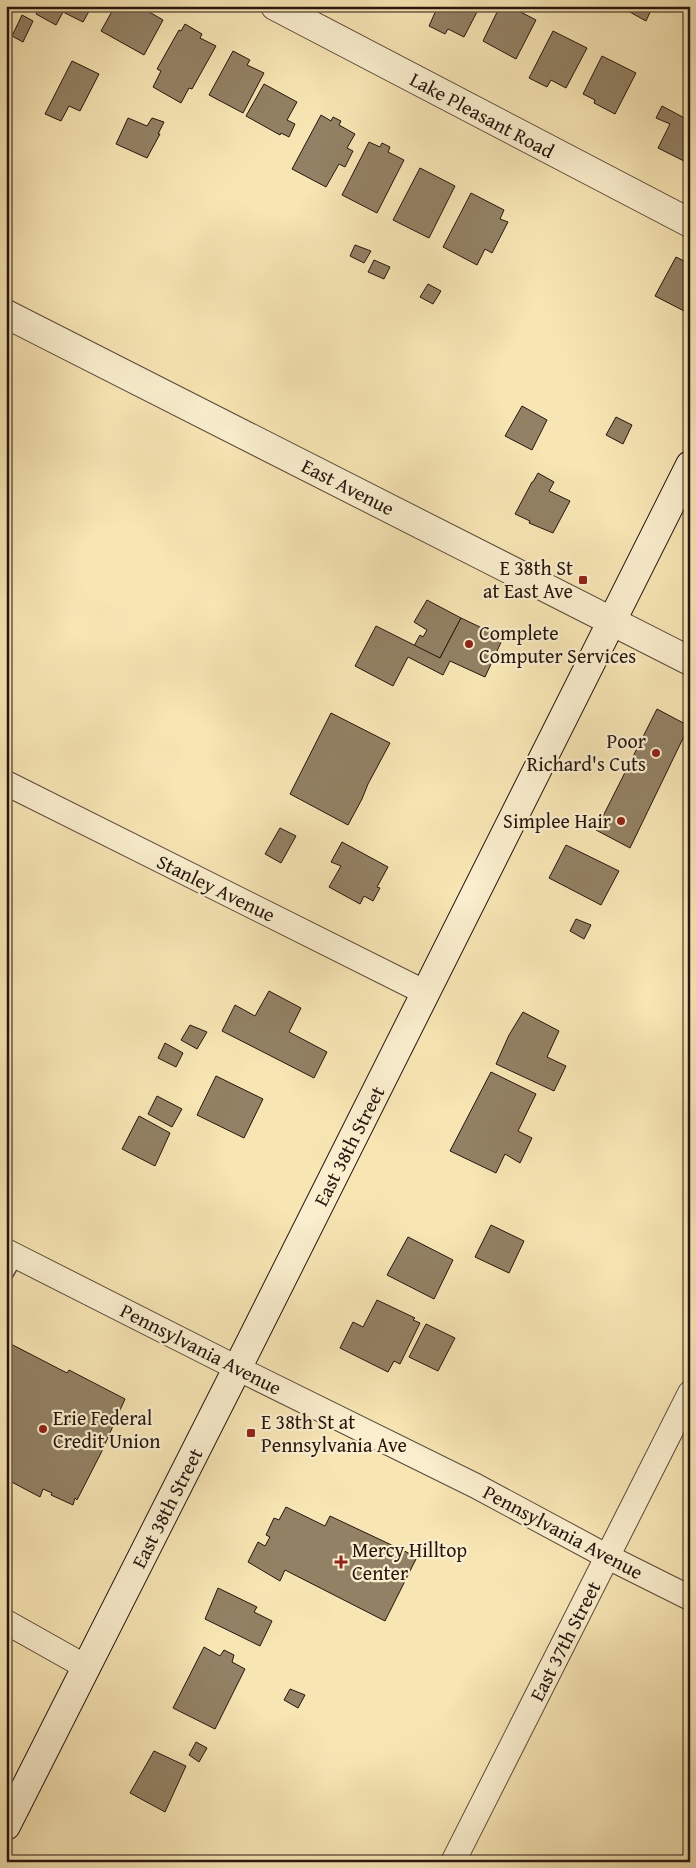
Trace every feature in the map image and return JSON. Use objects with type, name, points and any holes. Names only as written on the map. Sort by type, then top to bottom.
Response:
[{"type":"main road","name":"Lake Pleasant Road","points":[[274,6],[690,223]]},
{"type":"main road","name":"East Avenue","points":[[6,314],[690,661]]},
{"type":"main road","name":"East 38th Street","points":[[6,1826],[690,465]]},
{"type":"street","name":"Stanley Avenue","points":[[6,783],[426,993]]},
{"type":"street","name":"Pennsylvania Avenue","points":[[10,1260],[237,1368],[476,1486],[608,1557],[690,1598]]},
{"type":"street","name":"East 37th Street","points":[[453,1862],[690,1393]]},
{"type":"street","points":[[6,1622],[86,1668]]},
{"type":"building","points":[[40,6],[92,6],[83,22],[63,12],[56,25],[36,14]]},
{"type":"building","points":[[115,6],[139,6],[163,20],[144,55],[101,31]]},
{"type":"building","points":[[406,6],[417,6],[415,11]]},
{"type":"building","points":[[438,6],[480,6],[464,37],[448,29],[445,34],[429,26]]},
{"type":"building","points":[[500,6],[509,6],[536,20],[516,59],[483,41]]},
{"type":"building","points":[[573,6],[584,6],[582,11]]},
{"type":"building","points":[[619,6],[653,6],[646,21]]},
{"type":"building","points":[[22,15],[33,21],[23,42],[12,36]]},
{"type":"building","points":[[185,24],[202,34],[200,38],[216,46],[192,89],[189,88],[181,103],[153,87],[161,71],[157,69],[179,30],[181,31]]},
{"type":"building","points":[[553,31],[587,48],[566,88],[551,80],[547,87],[529,78]]},
{"type":"building","points":[[233,51],[250,60],[247,65],[264,73],[243,113],[209,95]]},
{"type":"building","points":[[602,56],[636,73],[615,114],[594,103],[595,100],[583,94]]},
{"type":"building","points":[[72,61],[99,74],[80,111],[69,106],[61,121],[45,114]]},
{"type":"building","points":[[6,72],[12,75],[6,84]]},
{"type":"building","points":[[264,84],[297,102],[287,120],[295,124],[289,137],[281,133],[280,135],[246,116]]},
{"type":"building","points":[[662,106],[690,121],[690,164],[658,148],[670,124],[656,118]]},
{"type":"building","points":[[321,115],[331,121],[333,117],[341,121],[339,125],[355,134],[347,148],[353,151],[345,167],[339,164],[326,187],[292,169]]},
{"type":"building","points":[[128,118],[147,126],[152,118],[164,122],[158,134],[160,134],[147,158],[116,144]]},
{"type":"building","points":[[369,142],[380,147],[382,143],[390,147],[388,152],[404,160],[377,213],[342,195]]},
{"type":"building","points":[[420,168],[455,186],[429,238],[393,220]]},
{"type":"building","points":[[471,193],[504,210],[500,219],[508,222],[492,253],[485,249],[477,265],[443,247]]},
{"type":"building","points":[[355,245],[371,251],[364,263],[350,256]]},
{"type":"building","points":[[676,257],[690,264],[690,314],[655,296]]},
{"type":"building","points":[[374,260],[390,267],[384,279],[368,272]]},
{"type":"building","points":[[428,284],[441,291],[433,304],[420,297]]},
{"type":"building","points":[[522,406],[547,420],[532,450],[505,436]]},
{"type":"building","points":[[616,417],[632,425],[623,444],[606,435]]},
{"type":"building","points":[[538,473],[554,482],[549,491],[570,501],[553,533],[529,523],[530,521],[515,514]]},
{"type":"building","points":[[427,600],[461,618],[440,658],[414,646],[420,635],[423,637],[427,630],[414,622]]},
{"type":"building","points":[[461,618],[503,638],[485,677],[450,661],[443,675],[408,657],[393,686],[355,666],[376,626],[440,658]]},
{"type":"building","points":[[657,709],[689,726],[630,848],[596,830]]},
{"type":"building","points":[[331,713],[390,743],[348,825],[290,794]]},
{"type":"building","points":[[280,828],[296,836],[281,863],[265,854]]},
{"type":"building","points":[[342,842],[388,867],[377,887],[380,888],[373,901],[364,896],[360,904],[329,887],[341,866],[331,862]]},
{"type":"building","points":[[566,845],[619,871],[601,905],[549,878]]},
{"type":"building","points":[[576,919],[591,925],[584,939],[570,931]]},
{"type":"building","points":[[269,991],[301,1008],[289,1032],[327,1052],[314,1078],[222,1031],[235,1005],[255,1016]]},
{"type":"building","points":[[523,1012],[559,1031],[547,1057],[566,1066],[554,1091],[496,1064],[509,1035]]},
{"type":"building","points":[[190,1025],[207,1032],[197,1049],[181,1040]]},
{"type":"building","points":[[165,1043],[183,1053],[176,1067],[158,1058]]},
{"type":"building","points":[[491,1072],[536,1094],[518,1131],[532,1138],[520,1163],[505,1154],[496,1173],[450,1151]]},
{"type":"building","points":[[216,1076],[263,1099],[244,1138],[197,1115]]},
{"type":"building","points":[[157,1096],[182,1109],[172,1127],[148,1114]]},
{"type":"building","points":[[139,1116],[170,1133],[155,1166],[122,1149]]},
{"type":"building","points":[[491,1225],[524,1241],[509,1273],[475,1257]]},
{"type":"building","points":[[408,1237],[453,1260],[434,1299],[387,1275]]},
{"type":"building","points":[[377,1300],[415,1318],[413,1320],[420,1323],[400,1364],[394,1361],[388,1372],[340,1348],[353,1322],[363,1327]]},
{"type":"building","points":[[426,1324],[455,1338],[438,1371],[409,1357]]},
{"type":"building","points":[[7,1342],[67,1373],[69,1370],[125,1399],[101,1453],[77,1500],[75,1498],[73,1505],[51,1495],[52,1493],[43,1489],[40,1497],[6,1479]]},
{"type":"building","points":[[286,1507],[325,1526],[330,1516],[417,1557],[385,1621],[285,1570],[280,1581],[248,1562],[258,1542],[265,1546],[270,1537],[266,1535],[274,1518],[279,1520]]},
{"type":"building","points":[[218,1588],[257,1607],[254,1612],[272,1621],[260,1646],[205,1619]]},
{"type":"building","points":[[204,1647],[220,1656],[224,1650],[234,1655],[232,1662],[245,1669],[215,1729],[173,1708]]},
{"type":"building","points":[[290,1689],[305,1695],[298,1708],[284,1700]]},
{"type":"building","points":[[196,1742],[207,1748],[199,1762],[189,1755]]},
{"type":"building","points":[[154,1751],[186,1766],[165,1812],[130,1793]]},
{"type":"place","name":"E 38th St at East Ave","points":[[583,580]]},
{"type":"place","name":"Complete Computer Services","points":[[469,644]]},
{"type":"place","name":"Poor Richard's Cuts","points":[[656,753]]},
{"type":"place","name":"Simplee Hair","points":[[621,821]]},
{"type":"place","name":"Erie Federal Credit Union","points":[[43,1429]]},
{"type":"place","name":"E 38th St at Pennsylvania Ave","points":[[251,1433]]},
{"type":"place","name":"Mercy Hilltop Center","points":[[341,1562]]}]
